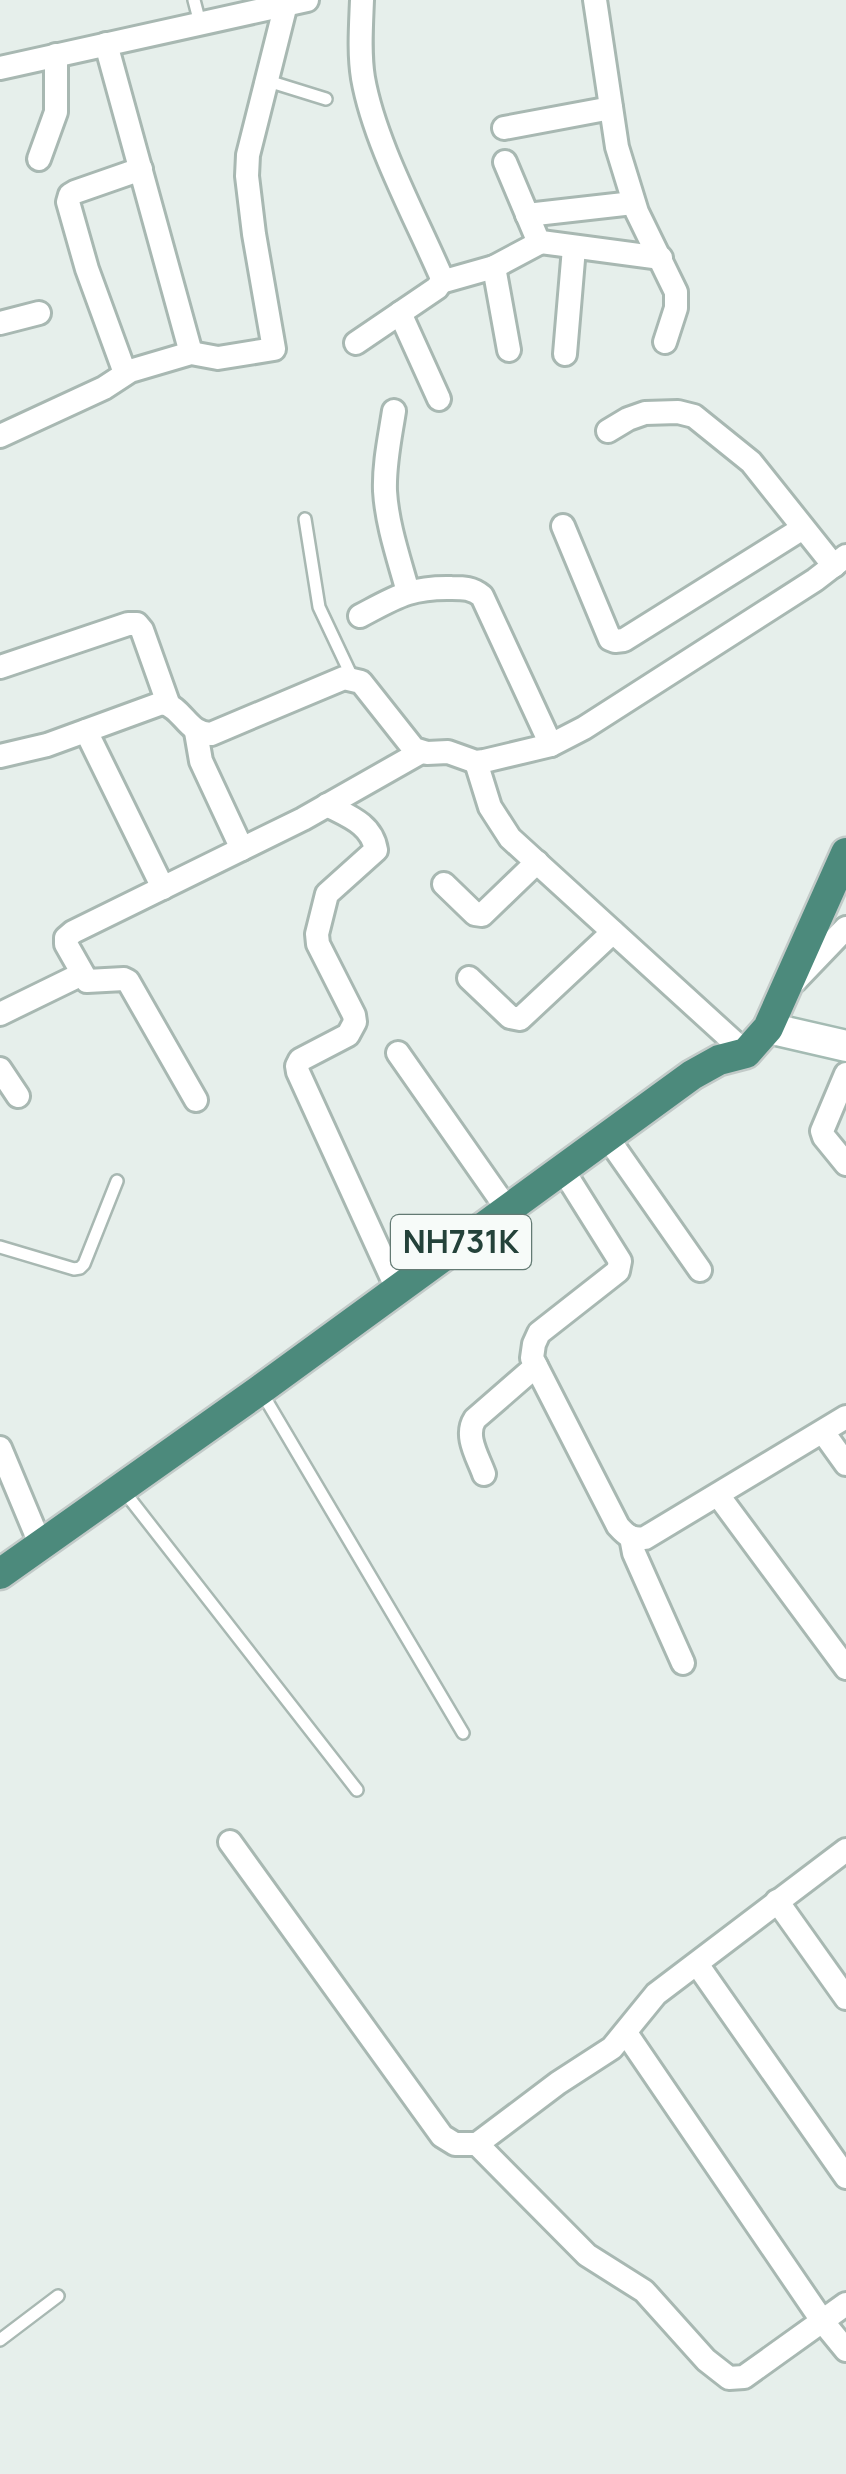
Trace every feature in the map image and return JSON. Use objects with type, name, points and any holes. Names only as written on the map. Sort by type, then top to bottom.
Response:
[{"type":"highway","name":"NH731K","points":[[0,1574],[705,1066],[746,1053],[768,1028],[846,852]]},
{"type":"main road","points":[[768,1028],[846,1046]]},
{"type":"street","points":[[356,344],[440,282],[366,91],[360,52],[362,0]]},
{"type":"street","points":[[595,0],[620,159],[634,203],[677,300],[666,342]]},
{"type":"street","points":[[0,68],[106,44],[197,11],[296,2],[268,81],[248,155],[254,234],[274,350],[214,358],[191,353],[125,374],[104,388],[0,436]]},
{"type":"street","points":[[106,44],[191,353]]},
{"type":"street","points":[[39,159],[56,112],[56,55]]},
{"type":"street","points":[[504,128],[611,108]]},
{"type":"street","points":[[505,162],[541,242]]},
{"type":"street","points":[[125,374],[68,202],[75,192],[140,169]]},
{"type":"street","points":[[527,215],[634,203]]},
{"type":"street","points":[[440,282],[494,267],[541,242],[661,258]]},
{"type":"street","points":[[564,354],[574,248]]},
{"type":"street","points":[[494,267],[509,350]]},
{"type":"street","points":[[0,323],[39,313]]},
{"type":"street","points":[[400,314],[438,400]]},
{"type":"street","points":[[394,411],[385,490],[391,531],[408,592]]},
{"type":"street","points":[[0,667],[138,624],[168,703],[196,732],[211,734],[344,678],[360,682],[414,749],[421,752],[448,752],[476,762],[551,745],[584,728],[840,561],[803,528],[751,462],[694,416],[646,413],[608,431]]},
{"type":"street","points":[[563,526],[610,639],[616,642],[803,528]]},
{"type":"street","points":[[360,616],[426,587],[468,588],[482,596],[551,745]]},
{"type":"street","points":[[0,756],[46,746],[168,703]]},
{"type":"street","points":[[86,731],[162,888]]},
{"type":"street","points":[[196,732],[201,761],[242,849]]},
{"type":"street","points":[[196,1100],[128,981],[91,982],[82,974],[66,938],[327,805],[421,752]]},
{"type":"street","points":[[476,762],[490,807],[510,838],[746,1053]]},
{"type":"street","points":[[327,805],[360,822],[376,850],[327,894],[317,934],[318,944],[354,1015],[352,1030],[300,1060],[297,1066],[397,1289]]},
{"type":"street","points":[[444,884],[475,914],[482,915],[536,862]]},
{"type":"street","points":[[782,994],[846,928]]},
{"type":"street","points":[[469,978],[510,1017],[520,1019],[613,932]]},
{"type":"street","points":[[0,986],[6,1011],[82,974]]},
{"type":"street","points":[[398,1053],[507,1209]]},
{"type":"street","points":[[0,1070],[18,1096]]},
{"type":"street","points":[[846,1074],[822,1131],[846,1164]]},
{"type":"street","points":[[607,1136],[700,1270]]},
{"type":"street","points":[[563,1170],[620,1266],[539,1333],[532,1358],[626,1535],[645,1538],[846,1417]]},
{"type":"street","points":[[484,1474],[470,1427],[536,1366]]},
{"type":"street","points":[[823,1432],[846,1464]]},
{"type":"street","points":[[0,1448],[41,1546]]},
{"type":"street","points":[[718,1495],[846,1668]]},
{"type":"street","points":[[632,1537],[634,1553],[683,1662]]},
{"type":"street","points":[[230,1842],[442,2136],[455,2144],[477,2144],[612,2048],[656,1994],[846,1850]]},
{"type":"street","points":[[778,1901],[846,1998]]},
{"type":"street","points":[[696,1964],[846,2178]]},
{"type":"street","points":[[626,2034],[846,2350]]},
{"type":"street","points":[[477,2144],[587,2256],[644,2291],[706,2360],[728,2378],[744,2377],[846,2304]]},
{"type":"lane","points":[[268,81],[326,98]]},
{"type":"lane","points":[[305,518],[319,607],[353,679]]},
{"type":"lane","points":[[0,1247],[80,1268],[118,1181]]},
{"type":"lane","points":[[260,1390],[463,1734]]},
{"type":"lane","points":[[121,1488],[357,1790]]},
{"type":"lane","points":[[0,2340],[58,2296]]}]
